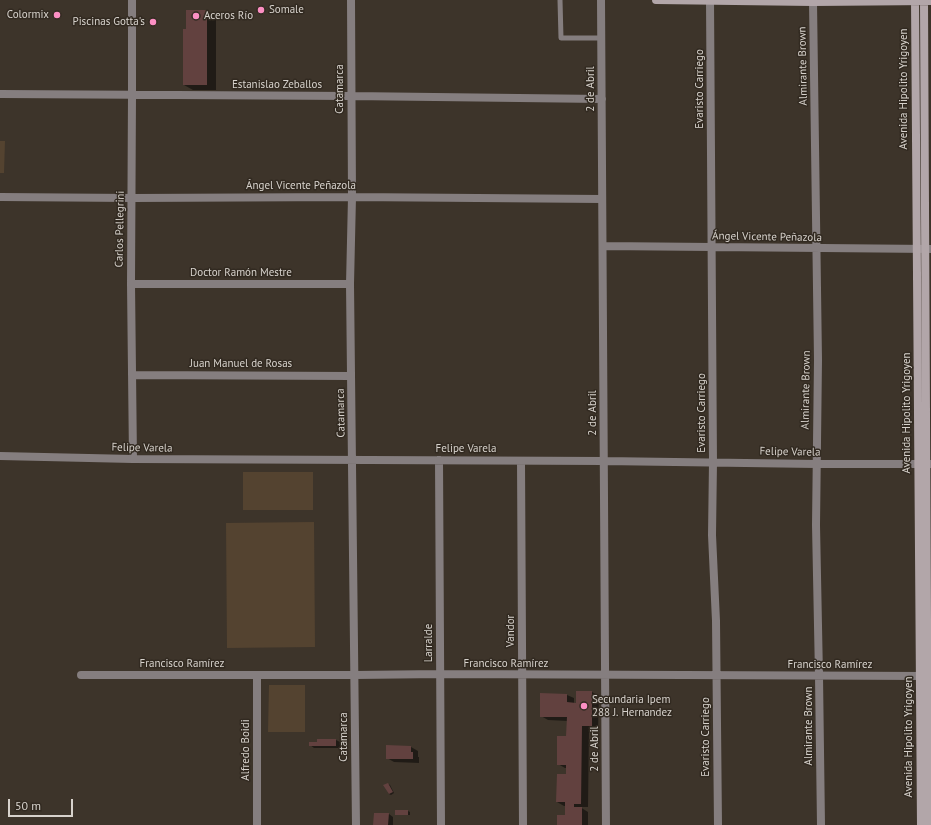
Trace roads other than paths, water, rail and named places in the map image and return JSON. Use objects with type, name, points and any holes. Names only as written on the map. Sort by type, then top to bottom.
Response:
[{"type":"main road","points":[[656,0],[813,2],[926,1]]},
{"type":"main road","name":"Avenida Hipolito Yrigoyen","points":[[915,0],[916,248],[925,464]]},
{"type":"main road","name":"Avenida Hipolito Yrigoyen","points":[[926,1],[928,249],[925,464],[928,825]]},
{"type":"main road","name":"Avenida Hipolito Yrigoyen","points":[[921,825],[926,676]]},
{"type":"street","name":"Carlos Pellegrini","points":[[132,0],[131,284],[133,459]]},
{"type":"street","name":"Catamarca","points":[[351,0],[352,197],[350,284],[356,825]]},
{"type":"street","name":"2 de Abril","points":[[601,0],[606,825]]},
{"type":"street","name":"Evaristo Carriego","points":[[710,0],[713,462],[712,535],[716,621],[718,825]]},
{"type":"street","name":"Almirante Brown","points":[[813,2],[818,360],[816,533],[820,825]]},
{"type":"street","name":"Estanislao Zeballos","points":[[0,94],[602,99]]},
{"type":"street","name":"Ángel Vicente Peñazola","points":[[0,197],[602,199]]},
{"type":"street","name":"Ángel Vicente Peñazola","points":[[602,246],[928,249]]},
{"type":"street","name":"Doctor Ramón Mestre","points":[[131,284],[350,284]]},
{"type":"street","name":"Juan Manuel de Rosas","points":[[132,375],[351,376]]},
{"type":"street","name":"Felipe Varela","points":[[0,456],[133,459],[925,464]]},
{"type":"street","name":"Larralde","points":[[439,460],[441,825]]},
{"type":"street","name":"Vandor","points":[[521,461],[523,825]]},
{"type":"street","name":"Francisco Ramírez","points":[[81,674],[926,676]]},
{"type":"street","name":"Alfredo Boidi","points":[[257,675],[257,825]]},
{"type":"lane","points":[[560,0],[560,38],[601,38]]},
{"type":"place","name":"Somale","points":[[261,10]]},
{"type":"place","name":"Colormix","points":[[57,15]]},
{"type":"place","name":"Aceros Río","points":[[196,16]]},
{"type":"place","name":"Piscinas Gotta's","points":[[153,22]]},
{"type":"place","name":"Secundaria Ipem 288 J. Hernandez","points":[[584,706]]}]
